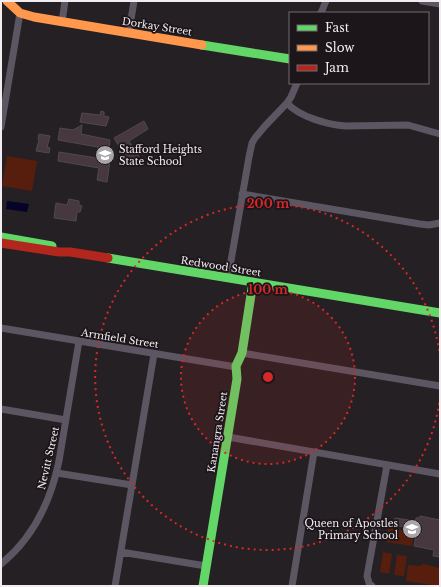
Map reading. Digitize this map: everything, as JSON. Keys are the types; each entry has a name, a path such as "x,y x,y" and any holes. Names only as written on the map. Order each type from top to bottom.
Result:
{"street":[{"path":"1,127 20,13 7,1"},
{"path":"62,22 65,1"},
{"path":"129,32 134,1"},
{"path":"321,12 326,1"},
{"path":"422,1 440,4"},
{"name":"Dorkay Street","path":"20,13 28,16 62,22 289,59"},
{"path":"228,278 252,143 259,132 292,97 297,84"},
{"path":"287,103 294,110 313,118 336,124 346,126 408,125 440,134"},
{"path":"242,194 420,224 440,223"},
{"name":"Redwood Street","path":"1,237 59,247 70,252"},
{"name":"Redwood Street","path":"1,244 59,252 70,252 440,313"},
{"name":"Kanangra Street","path":"203,586 237,379 236,367 242,353 253,282"},
{"name":"Armfield Street","path":"1,328 236,367"},
{"name":"Nevitt Street","path":"1,564 12,554 33,527 47,502 57,473 79,341"},
{"path":"242,353 440,386"},
{"path":"115,586 154,354"},
{"path":"1,409 66,420"},
{"path":"228,437 440,474"},
{"path":"292,586 314,452"},
{"path":"372,586 368,581 368,573 387,465"},
{"path":"57,473 132,485"},
{"path":"121,552 206,566"}],"shaded area":[{"path":"7,156 37,161 32,191 2,186"},
{"path":"7,201 29,204 27,212 6,209"},
{"path":"388,528 414,532 412,546 386,542"},
{"path":"383,552 392,554 389,574 380,572"},
{"path":"397,555 407,556 404,576 394,575"},
{"path":"423,564 440,568 440,586 406,581 408,565 420,566"}],"building":[{"path":"101,111 104,112 104,116 109,117 106,126 80,122 82,113 100,115"},
{"path":"144,121 148,129 129,141 139,156 129,163 114,138"},
{"path":"82,125 81,134 110,140 109,149 58,140 60,128 73,130"},
{"path":"39,134 50,136 47,147 50,148 49,153 36,151"},
{"path":"59,152 103,159 104,153 111,154 107,182 97,180 99,168 58,161"},
{"path":"69,199 79,201 79,205 82,206 80,212 77,212 76,221 54,218 56,203 67,205"},
{"path":"420,516 440,520 440,557 433,556 434,550 414,546 417,529 393,525 395,518 415,521 416,518 419,518"}],"traffic: fast":[{"path":"202,45 289,59"},
{"path":"1,237 52,246"},
{"path":"108,258 440,313"},
{"path":"203,586 237,379 236,366 242,353 253,282"}],"traffic: slow":[{"path":"7,1 20,13 34,17 202,45"}],"traffic: jam":[{"path":"1,243 108,258"}],"place":[{"name":"Stafford Heights State School","path":"105,155"},
{"name":"Queen of Apostles Primary School","path":"412,529"}]}
